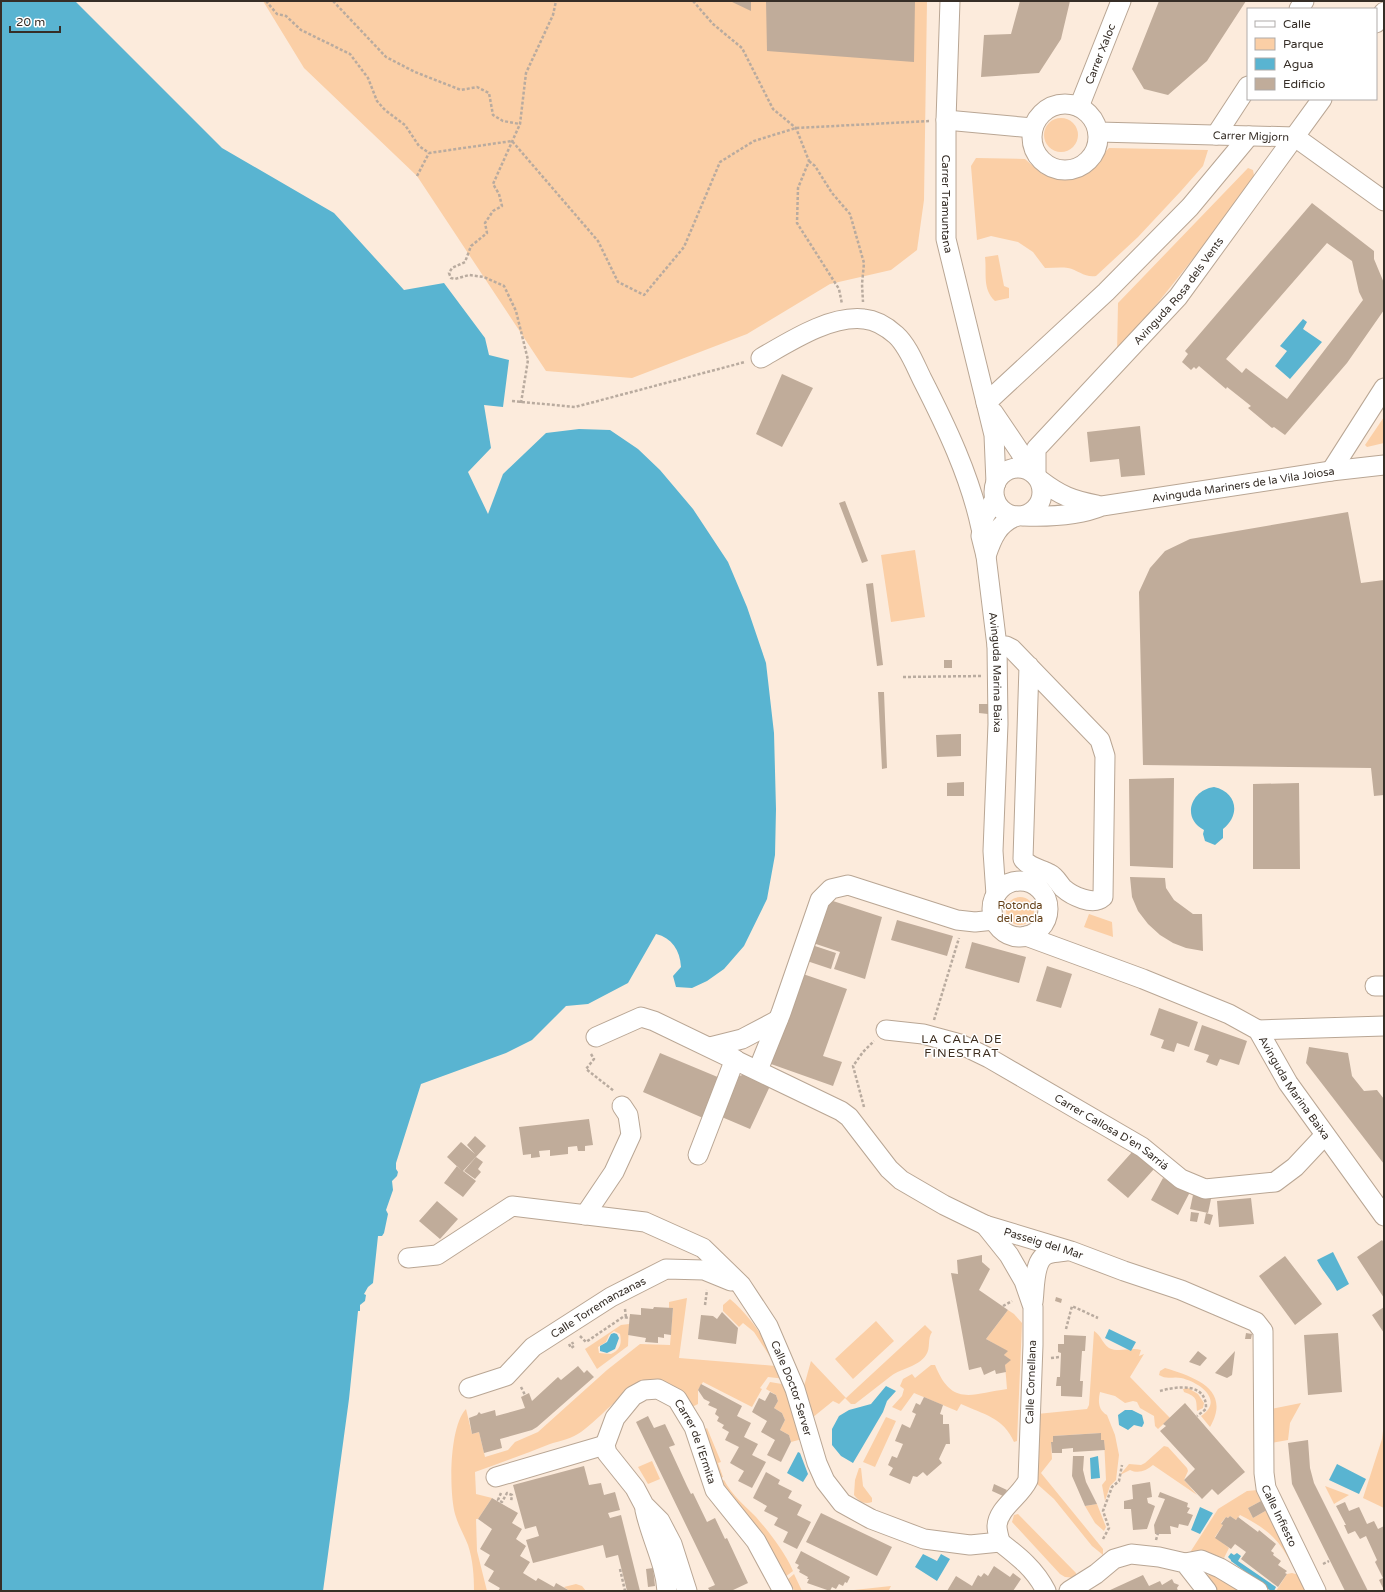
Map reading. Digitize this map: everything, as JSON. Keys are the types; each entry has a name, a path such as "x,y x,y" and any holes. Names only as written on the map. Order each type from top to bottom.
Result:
{"street":[{"name":"Carrer Tramuntana","path":"950,1 946,120 946,239 994,435 995,489"},
{"name":"Carrer Xaloc","path":"1079,107 1121,1"},
{"path":"1377,22 1384,12"},
{"path":"1216,135 1247,88"},
{"name":"Avinguda Rosa dels Vents","path":"1036,476 1036,449 1178,297 1321,100"},
{"path":"1060,104 1079,107 1088,113 1098,132 1097,142 1091,157 1079,167 1068,170 1048,166 1040,159 1034,149 1031,139 1033,128 1037,119 1051,107 1060,104"},
{"path":"946,120 1033,128"},
{"name":"Carrer Migjorn","path":"1098,132 1295,137 1384,202"},
{"path":"986,403 1106,292 1190,207 1249,136"},
{"path":"761,358 808,331 855,319 879,322 896,336 910,356 943,419 964,471 977,510 981,528"},
{"path":"1331,471 1384,388"},
{"name":"Carrer Tramuntana","path":"986,403 1036,476"},
{"name":"Avinguda Mariners de la Vila Joiosa","path":"1020,516 1041,516 1089,511 1102,506 1384,464"},
{"path":"987,550 1000,526 1006,520 1020,516 1030,513 1040,502 1042,488 1036,476 1025,468 1011,469 999,477 995,489 1003,511 1020,516"},
{"path":"964,471 972,483 980,488 995,489"},
{"name":"Avinguda Mariners de la Vila Joiosa","path":"1036,476 1052,490 1072,500 1102,506"},
{"name":"Avinguda Marina Baixa","path":"995,489 981,528 982,544 987,550 997,646 998,724 993,851 996,895"},
{"path":"997,646 1006,646 1012,649 1029,666 1100,740 1105,756 1103,897 1099,901 1093,902 1069,893 1052,875 1027,864 1023,859 1029,666"},
{"path":"993,851 1001,867 1018,882"},
{"path":"1018,882 1034,885 1040,891 1047,906 1046,928 1040,929 1026,936 1018,937 1003,932 994,920 992,911 996,895 1009,883 1018,882"},
{"path":"596,1037 641,1017 654,1021 758,1070 778,1020 820,900 831,889 848,885 964,921 994,920"},
{"name":"Avinguda Marina Baixa","path":"1046,928 1065,952"},
{"name":"Avinguda Marina Baixa","path":"1026,936 1065,952 1143,979 1229,1014 1258,1030 1288,1083 1384,1216"},
{"path":"710,1047 742,1039 778,1020"},
{"path":"1258,1030 1384,1026"},
{"name":"Carrer Callosa D'en Sarriá","path":"886,1030 929,1036 960,1044 989,1058 1142,1147 1181,1179 1205,1189 1275,1182 1295,1167 1325,1135"},
{"path":"698,1155 735,1059"},
{"name":"Passeig del Mar","path":"758,1070 841,1111 853,1122 888,1169 901,1180 944,1205 985,1225 1070,1251 1181,1290 1256,1322 1263,1331 1263,1435"},
{"path":"585,1215 614,1172 631,1135 628,1115 622,1106"},
{"name":"Calle Doctor Server","path":"408,1258 436,1255 512,1206 645,1222 703,1248 741,1285 768,1326 795,1389 817,1463 825,1481 842,1503 871,1519 924,1539 970,1545 1000,1542"},
{"name":"Calle Cornellana","path":"985,1225 1010,1256 1024,1281 1033,1307 1028,1480 1020,1494 1002,1511 997,1526 1000,1542"},
{"path":"1033,1307 1037,1263 1042,1257 1049,1253 1070,1251"},
{"name":"Calle Torremanzanas","path":"469,1388 506,1376 533,1347 611,1297 666,1269 704,1270 741,1285"},
{"name":"Carrer de l'Ermita","path":"605,1445 615,1418 634,1396 644,1390 658,1389 677,1399 694,1427 715,1490 756,1541 783,1591"},
{"name":"Calle Infiesto","path":"1263,1435 1266,1488 1316,1591"},
{"path":"496,1477 605,1445 607,1453 635,1488 644,1505 648,1524 659,1551 666,1578 667,1591"},
{"path":"644,1505 660,1521 672,1544 687,1591"},
{"path":"1000,1542 1034,1572 1046,1591"},
{"path":"1069,1591 1096,1574 1114,1559 1131,1554 1159,1557 1185,1563 1201,1560 1220,1568 1258,1591"},
{"path":"1185,1563 1207,1591"}],"path":[{"path":"266,1 277,14 286,16 301,30 350,54 368,78 376,101 405,126 419,146 429,153 512,141"},
{"path":"332,1 386,56 415,72 461,90 477,87 489,93 493,115 503,121 520,124"},
{"path":"521,403 528,360 516,311 504,286 484,277 469,275 455,279 451,278 449,273 452,268 465,262 471,246 487,233 485,223 493,212 502,206 499,194 492,184 520,124 526,73 553,15 556,1"},
{"path":"693,1 713,24 742,48 773,109 796,128 809,162 814,166 832,193 850,214 864,263 862,284 855,319"},
{"path":"512,141 598,241 618,282 644,295 684,247 720,162 754,141 796,128 946,120"},
{"path":"417,176 429,153"},
{"path":"809,162 798,188 797,223 839,289 855,319"},
{"path":"512,401 521,403 575,406 761,358"},
{"path":"903,677 997,676"},
{"path":"929,1036 964,921"},
{"path":"853,1122 865,1110 853,1066 863,1052 886,1030"},
{"path":"596,1037 585,1044 594,1059 586,1069 617,1094 622,1106"},
{"path":"1066,1329 1072,1306 1098,1318"},
{"path":"626,1311 626,1318"},
{"path":"1051,1357 1060,1358"},
{"path":"1160,1391 1177,1386 1194,1389 1202,1395 1206,1402 1206,1409 1197,1416"},
{"path":"1103,1539 1109,1528 1103,1512 1112,1487 1118,1481 1122,1465"},
{"path":"498,1500 502,1502 507,1493 512,1495 511,1502"},
{"path":"1320,1565 1329,1561"},
{"path":"620,1569 625,1591"}],"green space":[{"path":"263,1 927,1 924,200 917,250 891,270 830,284 747,334 632,378 546,371 417,176 304,68"},
{"path":"1058,118 1064,118 1068,119 1075,125 1078,135 1077,142 1071,149 1064,152 1058,152 1054,151 1047,145 1044,138 1044,132 1045,128 1051,121"},
{"path":"1109,148 1208,150 1203,166 1181,191 1138,237 1096,276 1088,276 1068,268 1045,268 1033,252 1018,242 991,236 977,240 971,166 976,158 1025,159 1042,174 1070,177 1086,172"},
{"path":"1248,168 1253,170 1255,181 1117,354 1118,303"},
{"path":"998,255 1004,286 1009,288 1009,298 995,301 988,291 985,257"},
{"path":"1384,417 1384,443 1367,447 1365,445"},
{"path":"915,550 925,617 891,622 881,555"},
{"name":"Rotonda del ancla","path":"1020,897 1030,901 1034,911 1030,921 1020,925 1010,921 1006,911 1010,901"},
{"path":"1089,914 1112,922 1113,937 1084,927"},
{"path":"687,1298 679,1358 776,1366 754,1332 743,1323 739,1327 723,1311 723,1305 730,1299 755,1326 786,1379 768,1377 760,1388 762,1389 752,1407 703,1382 698,1390 698,1404 692,1407 680,1392 670,1384 658,1380 643,1382 625,1393 589,1426 578,1434 475,1472 476,1494 492,1498 478,1519 476,1519 477,1551 487,1591 474,1591 471,1556 455,1514 451,1475 453,1444 456,1430 460,1418 466,1409 472,1434 479,1432 485,1457 508,1450 515,1442 538,1432 607,1370 640,1344 670,1345 673,1308 669,1308 669,1302"},
{"path":"1008,1310 1022,1323 1017,1441 1014,1442 1005,1427 999,1422 985,1414 961,1404 957,1411 914,1393 901,1411 892,1407 902,1396 904,1389 900,1386 903,1379 912,1374 915,1378 931,1365 935,1365 941,1378 948,1387 964,1395 973,1395 1007,1389 1005,1365 1010,1360 1004,1355 1007,1351 986,1339"},
{"path":"876,1321 894,1341 853,1379 835,1359"},
{"path":"629,1324 628,1346 597,1369 585,1349 621,1325","holes":["614,1331 620,1334 621,1341 616,1351 611,1354 599,1353 598,1347 606,1342 609,1335"]},
{"path":"925,1325 932,1332 926,1355 923,1359 891,1376 855,1404 851,1404 845,1398 839,1404 833,1401 812,1418 804,1386 811,1361 846,1398"},
{"path":"1094,1331 1109,1348 1117,1350 1141,1350 1139,1356 1144,1354 1130,1377 1170,1418 1158,1429 1155,1426 1154,1416 1140,1408 1137,1402 1133,1401 1125,1403 1115,1396 1100,1392 1099,1405 1102,1411 1107,1415 1115,1435 1119,1455 1116,1480 1110,1486 1105,1501 1102,1485 1106,1480 1104,1440 1101,1440 1101,1433 1053,1436 1053,1442 1051,1443 1052,1459 1041,1473 1103,1549 1103,1555 1092,1546 1054,1499 1036,1483 1037,1414 1087,1409 1089,1405"},
{"path":"1165,1368 1198,1381 1207,1387 1213,1394 1216,1403 1216,1414 1210,1427 1201,1416 1208,1410 1211,1404 1207,1392 1195,1383 1188,1380 1159,1375 1160,1371"},
{"path":"770,1382 788,1385 806,1438 791,1442 789,1435 780,1430 785,1420 782,1413 774,1408 778,1401 776,1395 766,1389"},
{"path":"1188,1388 1198,1394 1204,1403 1203,1408 1197,1411 1197,1404 1194,1397 1184,1392 1183,1389"},
{"path":"1301,1403 1290,1423 1288,1440 1271,1443 1271,1409"},
{"path":"886,1417 896,1421 875,1467 863,1462"},
{"path":"1384,1423 1384,1508 1363,1498 1382,1439"},
{"path":"707,1428 721,1462 718,1463 723,1477 719,1479 704,1430"},
{"path":"1164,1446 1168,1447 1187,1468 1188,1471 1184,1480 1197,1495 1153,1465 1142,1471 1136,1472 1130,1470 1120,1475 1129,1464 1141,1465 1145,1463"},
{"path":"652,1461 660,1479 648,1484 638,1467"},
{"path":"859,1468 861,1468 863,1486 872,1498 872,1502 862,1502 854,1495 855,1480"},
{"path":"724,1480 734,1495 756,1517 771,1536 790,1564 793,1571 785,1577 758,1529 720,1482"},
{"path":"1325,1486 1349,1495 1334,1504"},
{"path":"1258,1490 1261,1501 1248,1508 1253,1518 1267,1510 1296,1563 1291,1563 1281,1546 1270,1534 1257,1524 1240,1515 1236,1520 1230,1516 1228,1518 1226,1517 1221,1523 1223,1525 1215,1537 1229,1548 1224,1558 1208,1553 1189,1554 1218,1509 1247,1491"},
{"path":"1097,1504 1106,1527 1104,1531 1095,1523 1085,1506"},
{"path":"1018,1514 1076,1573 1076,1578 1065,1577 1060,1574 1012,1522 1014,1515"},
{"path":"1210,1573 1248,1591 1215,1591 1207,1577"},
{"path":"1292,1573 1299,1575 1311,1591 1276,1591 1287,1574"},
{"path":"794,1574 802,1591 795,1591 787,1580"},
{"path":"576,1584 582,1586 586,1591 570,1591 564,1587"},
{"path":"891,1586 889,1590 852,1591 854,1590"}],"water":[{"path":"1,1 75,1 222,148 334,213 404,290 444,283 485,338 489,355 509,360 503,407 484,405 491,448 468,472 488,514 503,474 546,433 579,429 610,430 638,449 660,470 693,509 728,562 747,607 766,663 774,733 776,809 775,855 767,899 744,946 724,969 707,981 692,988 676,987 673,976 681,967 679,955 677,950 667,938 656,934 628,983 588,1004 566,1006 532,1040 506,1053 421,1084 396,1163 396,1169 398,1172 397,1176 392,1181 393,1190 386,1210 388,1214 384,1233 382,1236 378,1236 373,1283 368,1287 364,1294 366,1295 365,1301 360,1305 360,1311 358,1311 349,1399 323,1591 1,1591"},
{"path":"1303,319 1307,322 1303,329 1322,342 1290,379 1275,366 1287,351 1280,346"},
{"path":"1214,787 1228,794 1234,805 1232,817 1223,829 1223,838 1215,845 1205,841 1203,834 1204,830 1197,825 1191,812 1192,805 1200,793 1206,789"},
{"path":"1333,1252 1349,1284 1337,1291 1317,1260"},
{"path":"1109,1329 1136,1342 1131,1351 1105,1338"},
{"path":"611,1334 617,1334 619,1338 615,1349 607,1353 600,1351 600,1346 607,1342"},
{"path":"886,1386 896,1391 887,1401 883,1412 853,1463 841,1456 832,1445 832,1429 839,1416 849,1410 871,1404"},
{"path":"1125,1410 1132,1410 1142,1415 1144,1423 1142,1427 1134,1425 1128,1430 1119,1425 1118,1415"},
{"path":"798,1452 800,1453 808,1474 803,1482 787,1473"},
{"path":"1098,1456 1100,1478 1091,1479 1090,1458"},
{"path":"1337,1464 1366,1479 1359,1494 1329,1480"},
{"path":"1200,1507 1213,1513 1200,1534 1191,1530"},
{"path":"1231,1553 1234,1555 1237,1553 1241,1556 1238,1561 1276,1587 1274,1591 1271,1591 1231,1561 1228,1557"},
{"path":"923,1554 937,1561 941,1554 950,1559 937,1581 915,1567"}],"building":[{"path":"730,1 751,1 751,11"},
{"path":"766,1 915,1 914,62 767,51"},
{"path":"1020,1 1070,1 1061,39 1039,73 981,77 984,35 1011,34"},
{"path":"1159,1 1246,1 1207,61 1168,95 1144,89 1132,69"},
{"path":"1312,203 1374,251 1374,259 1384,283 1384,310 1347,363 1285,435 1274,427 1272,428 1248,408 1251,406 1227,387 1226,389 1199,366 1196,369 1194,367 1191,370 1182,362 1188,354 1185,351","holes":["1327,243 1352,261 1359,292 1363,300 1287,399 1246,368 1242,373 1226,359"]},
{"path":"782,374 813,388 782,447 756,434"},
{"path":"1140,426 1145,475 1121,477 1119,459 1090,462 1087,432"},
{"path":"845,501 868,561 862,563 839,503"},
{"path":"1348,512 1361,583 1384,580 1384,795 1374,796 1371,768 1143,765 1139,592 1150,568 1165,551 1190,539"},
{"path":"873,583 883,665 877,666 866,584"},
{"path":"944,660 952,660 952,668 944,668"},
{"path":"878,692 884,692 887,768 882,769"},
{"path":"979,704 989,704 988,714 979,713"},
{"path":"961,734 961,756 937,757 936,735"},
{"path":"1174,778 1173,868 1130,866 1129,779"},
{"path":"964,782 964,796 947,796 947,783"},
{"path":"1299,783 1300,869 1253,869 1253,784"},
{"path":"1130,877 1165,878 1166,888 1174,900 1193,914 1202,914 1203,951 1186,948 1173,943 1160,935 1148,924 1138,911 1132,897"},
{"path":"833,901 882,917 865,979 834,969 840,952 810,942 822,908"},
{"path":"897,920 953,936 947,956 891,940"},
{"path":"972,942 1026,957 1019,983 965,968"},
{"path":"809,944 836,953 831,969 804,960"},
{"path":"1047,966 1072,974 1061,1008 1036,1001"},
{"path":"803,974 847,989 823,1056 842,1062 833,1086 771,1064"},
{"path":"1159,1008 1198,1022 1189,1047 1177,1043 1174,1052 1161,1048 1164,1040 1150,1035"},
{"path":"1202,1025 1247,1041 1239,1065 1220,1059 1217,1066 1206,1062 1209,1055 1194,1050"},
{"path":"1309,1047 1348,1053 1352,1076 1364,1091 1377,1090 1384,1099 1384,1164 1306,1063"},
{"path":"660,1053 720,1078 703,1118 643,1092"},
{"path":"746,1074 770,1086 750,1129 717,1115 732,1078"},
{"path":"589,1119 593,1145 585,1146 585,1151 578,1151 577,1146 568,1147 568,1154 550,1156 550,1150 539,1151 540,1157 531,1158 531,1154 523,1155 519,1127"},
{"path":"475,1136 486,1146 463,1171 476,1181 463,1197 444,1183 457,1166 447,1157 461,1142 475,1154 467,1145"},
{"path":"1133,1151 1154,1169 1128,1198 1107,1180"},
{"path":"476,1157 483,1162 478,1169 481,1172 475,1179 464,1171"},
{"path":"1163,1178 1190,1192 1178,1215 1151,1200"},
{"path":"1193,1195 1211,1199 1208,1213 1190,1209"},
{"path":"1251,1198 1254,1224 1219,1227 1217,1201"},
{"path":"437,1201 458,1219 440,1239 419,1221"},
{"path":"1191,1212 1199,1213 1197,1222 1190,1221"},
{"path":"1206,1213 1213,1215 1210,1225 1204,1223"},
{"path":"1382,1240 1384,1243 1384,1298 1357,1257"},
{"path":"982,1255 982,1262 990,1269 979,1290 1008,1310 986,1339 1008,1351 1004,1355 1011,1360 1005,1365 1006,1372 996,1374 995,1370 984,1375 981,1367 969,1370 951,1273 958,1274 957,1260"},
{"path":"1285,1256 1322,1304 1295,1325 1259,1276"},
{"path":"1056,1297 1062,1299 1061,1303 1055,1301"},
{"path":"654,1307 673,1308 671,1335 664,1334 664,1338 658,1337 658,1343 645,1342 646,1338 628,1335 630,1314 641,1315 641,1308 653,1309"},
{"path":"1384,1307 1384,1333 1372,1315"},
{"path":"722,1312 738,1328 736,1344 698,1339 701,1315 713,1316 717,1319"},
{"path":"1246,1333 1252,1334 1251,1339 1245,1339"},
{"path":"1338,1333 1342,1392 1308,1395 1304,1335"},
{"path":"1064,1335 1086,1336 1085,1351 1082,1351 1080,1381 1083,1381 1082,1397 1061,1396 1061,1386 1056,1386 1057,1377 1060,1377 1061,1353 1058,1352 1058,1344 1064,1344"},
{"path":"1198,1351 1207,1358 1200,1366 1189,1362"},
{"path":"1235,1351 1232,1375 1227,1378 1215,1373"},
{"path":"578,1366 584,1373 587,1370 594,1377 537,1427 532,1430 500,1439 502,1448 484,1453 479,1432 472,1434 469,1418 477,1415 479,1412 481,1414 495,1410 496,1416 525,1408 521,1397 529,1393 532,1401 558,1377 561,1380"},
{"path":"701,1384 742,1406 737,1416 751,1423 744,1437 758,1444 752,1455 766,1462 752,1488 738,1481 744,1471 730,1463 739,1447 725,1440 729,1432 722,1428 724,1425 717,1421 719,1417 715,1414 717,1409 708,1405 710,1402 704,1399 698,1390"},
{"path":"770,1392 776,1395 778,1401 774,1408 782,1413 785,1420 780,1430 789,1435 791,1442 781,1462 767,1455 775,1440 761,1432 767,1421 752,1412 759,1398 765,1401"},
{"path":"924,1397 943,1405 940,1414 943,1415 943,1424 949,1424 950,1444 946,1444 939,1459 942,1463 927,1476 923,1472 917,1477 913,1476 910,1484 889,1475 893,1468 888,1465 892,1456 897,1458 903,1444 895,1441 902,1424 910,1428 916,1414 912,1412 916,1403 920,1405"},
{"path":"1185,1403 1245,1472 1218,1495 1212,1489 1202,1499 1184,1480 1195,1469 1160,1431 1166,1426 1163,1424"},
{"path":"648,1416 654,1428 665,1424 675,1445 669,1447 691,1494 693,1493 707,1522 715,1518 725,1539 727,1538 748,1583 731,1591 710,1591 708,1588 715,1585 636,1422"},
{"path":"1101,1433 1101,1440 1104,1440 1105,1450 1073,1452 1073,1448 1062,1449 1062,1453 1052,1453 1051,1442 1053,1442 1053,1436"},
{"path":"1308,1440 1310,1468 1314,1483 1368,1591 1345,1591 1292,1484 1288,1443"},
{"path":"1073,1456 1084,1456 1083,1470 1086,1482 1097,1504 1085,1506 1072,1476"},
{"path":"584,1466 589,1485 601,1483 604,1495 615,1492 620,1510 608,1513 610,1518 621,1515 640,1591 627,1591 618,1555 606,1558 603,1545 533,1563 526,1540 539,1536 536,1526 525,1529 513,1485"},
{"path":"766,1472 780,1480 778,1484 792,1491 788,1498 802,1505 797,1515 811,1522 797,1549 783,1542 788,1532 774,1525 778,1518 764,1511 767,1506 753,1498"},
{"path":"1150,1482 1152,1497 1147,1498 1148,1503 1155,1506 1147,1529 1133,1530 1131,1509 1124,1509 1124,1501 1133,1499 1132,1485"},
{"path":"994,1484 1007,1490 1003,1496 992,1491"},
{"path":"1160,1492 1188,1503 1187,1507 1190,1508 1187,1513 1193,1515 1188,1526 1179,1524 1178,1528 1170,1526 1171,1534 1155,1534 1154,1525 1165,1499 1158,1497"},
{"path":"492,1498 518,1513 512,1523 522,1529 516,1539 526,1546 520,1556 530,1562 523,1573 536,1581 538,1578 554,1587 556,1583 570,1591 498,1591 500,1588 488,1581 494,1571 484,1565 490,1555 480,1549 492,1529 478,1519"},
{"path":"1261,1501 1267,1510 1253,1518 1248,1508"},
{"path":"1345,1502 1349,1511 1359,1507 1367,1524 1374,1521 1378,1529 1384,1526 1384,1590 1379,1580 1383,1578 1375,1562 1377,1560 1366,1536 1360,1539 1355,1531 1348,1534 1344,1525 1346,1525 1336,1506"},
{"path":"821,1513 892,1547 877,1576 806,1542"},
{"path":"1230,1516 1236,1520 1238,1517 1258,1532 1259,1530 1276,1544 1271,1551 1274,1553 1273,1555 1281,1561 1278,1565 1287,1571 1285,1573 1287,1574 1278,1587 1241,1559 1246,1552 1235,1544 1231,1549 1215,1538 1223,1525 1221,1524 1226,1517 1228,1518"},
{"path":"801,1551 850,1577 847,1583 845,1582 843,1586 839,1584 836,1589 832,1587 830,1591 807,1583 809,1579 807,1579 808,1577 799,1572 800,1570 797,1568 799,1565 795,1563"},
{"path":"994,1566 1010,1577 1013,1573 1021,1579 1013,1591 947,1591 956,1576 972,1586 978,1575 981,1577 984,1573 988,1576"},
{"path":"653,1568 655,1586 648,1587 646,1569"},
{"path":"1143,1575 1149,1586 1160,1581 1162,1585 1172,1579 1174,1583 1179,1585 1177,1588 1178,1591 1108,1591"}],"district":[{"name":"LA CALA DE FINESTRAT","path":"962,1046"}]}
